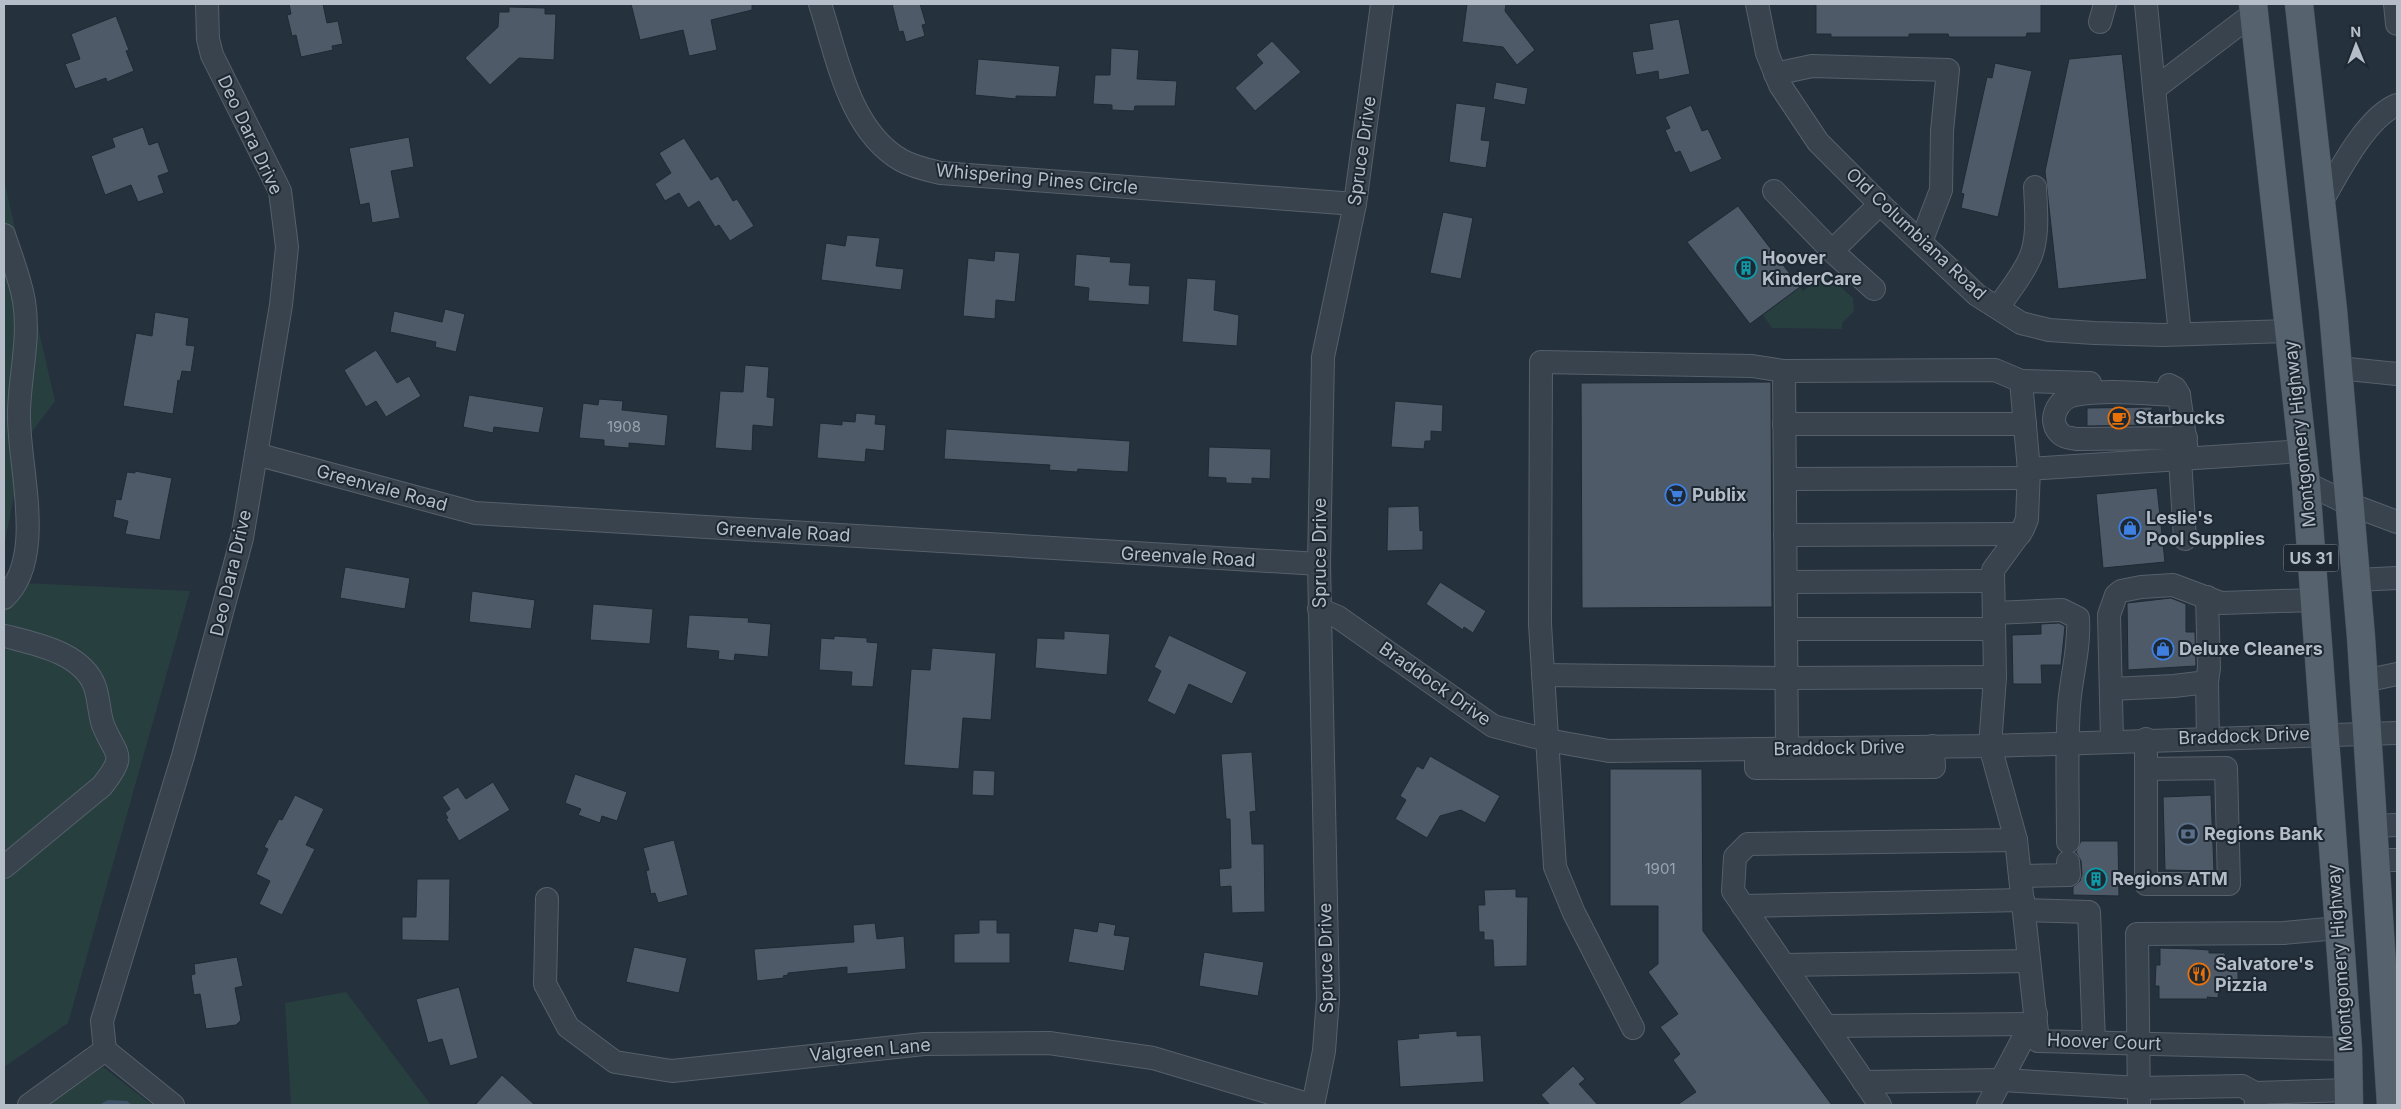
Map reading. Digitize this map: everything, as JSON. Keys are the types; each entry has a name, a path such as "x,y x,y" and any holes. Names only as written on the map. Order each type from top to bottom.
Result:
{"main road":[{"name":"US 31","path":"2299,4 2338,368 2368,733 2386,825 2393,1104"},
{"name":"Montgomery Highway","path":"2253,8 2306,483 2348,1050 2349,1097"}],"street":[{"name":"Deo Dara Drive","path":"106,1050 102,1021 183,756 220,626 242,538 281,305 287,247 280,191 212,55 208,39 207,4"},
{"name":"Whispering Pines Circle","path":"820,4 850,97 874,137 887,151 902,161 941,173 1355,204"},
{"name":"Spruce Drive","path":"1312,1105 1324,1051 1328,998 1319,609 1323,357 1355,204 1382,4"},
{"name":"Old Columbiana Road","path":"1756,4 1767,53 1775,74 1795,109 1818,142 1880,204 1977,294 2021,323 2049,330 2180,334 2290,331"},
{"path":"2146,4 2180,334"},
{"path":"2395,4 2397,24"},
{"path":"2154,89 2253,8"},
{"path":"1775,74 1812,66 1948,70 1942,131 1942,190 1921,242"},
{"path":"2321,203 2349,154 2368,128 2396,105"},
{"path":"1998,308 2031,257 2036,225 2035,187"},
{"path":"1774,191 1832,252 1874,289"},
{"path":"1832,252 1880,204"},
{"path":"4,235 24,301 27,342 19,412 29,525 23,564 9,594 4,598"},
{"path":"1633,1028 1574,913 1555,867 1540,624 1541,362 1752,366 1784,372 1995,370 2021,381 2169,384 2175,388 2179,395 2185,452 2185,540"},
{"path":"2338,368 2397,374"},
{"path":"1784,372 1787,749"},
{"path":"1786,582 1993,581 1993,570 2020,534 2028,519 2029,474 2021,381"},
{"path":"2179,395 2109,393 2073,395 2060,402 2056,409 2054,417 2056,427 2062,435 2077,439 2185,452 2302,451"},
{"path":"1784,424 2025,424"},
{"path":"1785,479 2029,474 2185,452"},
{"name":"Greenvale Road","path":"256,454 475,514 1319,564"},
{"path":"2306,483 2349,504 2397,522"},
{"path":"1785,534 2020,534"},
{"path":"2356,580 2397,578"},
{"name":"Hoover Court","path":"1993,581 1995,677 1990,746 2016,840 2030,961 2033,1019 2038,1041 2348,1050"},
{"path":"2112,741 2109,615 2116,595 2121,591 2141,587 2173,585 2221,602 2314,600"},
{"path":"2207,597 2208,738"},
{"name":"Braddock Drive","path":"1319,609 1338,617 1493,726 1547,740 1609,751 1990,746 2146,739 2397,733"},
{"path":"1786,629 1994,621 2062,610 2078,618 2079,632 2070,697 2067,742 2069,875 2020,876"},
{"path":"4,634 37,644 70,658 82,668 94,686 103,725 117,750 118,760 115,769 102,786 4,867"},
{"path":"2364,681 2397,674"},
{"path":"1543,675 1786,678 1995,677"},
{"path":"2111,689 2174,686 2207,682"},
{"path":"2146,739 2146,769 2146,884 2230,884 2226,768 2146,769"},
{"path":"1756,749 1756,768 1934,767 1934,746"},
{"path":"1880,1105 1733,891 1735,856 1748,844 2016,840"},
{"name":"Valgreen Lane","path":"547,899 545,984 568,1027 615,1062 672,1070 924,1044 1049,1042 1153,1058 1312,1105"},
{"path":"1743,906 2023,905 2089,912 2094,1042"},
{"path":"2139,1097 2137,934 2284,934 2338,928"},
{"path":"1784,965 2030,961"},
{"path":"1826,1026 2033,1019 1988,1105"},
{"path":"28,1105 106,1050 173,1105"},
{"path":"1864,1082 2002,1080 2139,1097 2242,1086 2255,1099 2349,1097"}],"green space":[{"path":"4,180 55,401 25,441 4,546"},
{"path":"1826,274 1853,298 1854,311 1842,323 1842,329 1772,328 1763,315 1800,287 1803,291"},
{"path":"4,582 190,591 68,1023 4,1067"},
{"path":"346,992 431,1105 291,1105 285,1003"},
{"path":"103,1067 152,1105 47,1105"}],"water":[{"path":"108,1100 127,1101 132,1105 99,1105"}],"building":[{"path":"289,4 323,4 327,23 338,21 343,44 332,46 333,50 301,57 296,35 292,36 287,15 291,14"},
{"path":"631,4 752,4 752,10 711,20 717,50 689,56 683,30 640,40"},
{"path":"892,4 920,4 926,24 922,25 925,36 906,42 903,31 899,32"},
{"path":"1467,4 1506,4 1505,11 1535,50 1517,65 1503,47 1462,42"},
{"path":"1816,4 2041,4 2041,33 2027,33 2026,37 1949,37 1948,34 1909,34 1909,37 1831,37 1831,34 1816,34"},
{"path":"509,7 545,8 545,14 556,14 554,60 519,58 490,85 465,58 498,27 499,12 509,12"},
{"path":"116,16 129,50 126,51 134,71 107,82 106,78 75,89 65,64 80,59 71,34"},
{"path":"1679,19 1690,74 1659,80 1658,71 1636,75 1632,52 1653,49 1649,24"},
{"path":"1272,41 1301,72 1255,111 1235,88 1263,63 1256,55"},
{"path":"1111,48 1139,50 1137,79 1177,81 1175,106 1135,106 1134,111 1112,110 1112,105 1093,104 1095,75 1110,75"},
{"path":"2122,54 2147,279 2058,289 2045,171 2069,59"},
{"path":"978,59 1060,66 1056,97 1016,96 1016,99 975,95"},
{"path":"1995,63 2032,71 1998,217 1961,208 1964,194 1961,193 1987,77 1992,78"},
{"path":"1496,82 1528,88 1525,105 1493,99"},
{"path":"1456,103 1486,107 1481,140 1490,141 1486,168 1449,162"},
{"path":"1691,105 1702,131 1708,129 1722,159 1690,173 1680,151 1675,153 1665,130 1670,128 1665,117"},
{"path":"143,127 149,145 158,142 169,172 158,176 164,193 138,202 131,185 105,195 91,156 115,147 112,138"},
{"path":"409,137 414,167 391,171 400,218 372,223 369,203 360,205 349,148"},
{"path":"684,138 711,180 718,176 733,201 737,199 754,226 730,241 719,225 715,227 699,201 688,208 679,193 665,201 655,184 671,173 659,153"},
{"name":"Hoover KinderCare","path":"1738,206 1800,287 1750,324 1687,242"},
{"path":"1443,212 1473,218 1461,279 1430,273"},
{"path":"847,235 880,238 876,266 904,269 901,290 821,280 826,243 845,246"},
{"path":"995,251 1020,253 1015,302 996,300 995,319 963,316 968,258 994,261"},
{"path":"1076,254 1111,257 1110,262 1131,263 1129,285 1150,286 1149,305 1088,301 1089,288 1074,286"},
{"path":"1187,278 1216,280 1214,310 1239,315 1237,346 1182,342"},
{"path":"445,309 465,314 456,352 435,347 436,342 390,332 394,311 442,322"},
{"path":"155,312 189,318 186,345 195,346 191,372 182,371 180,381 178,380 173,414 123,406 136,333 152,336"},
{"path":"376,350 397,383 409,376 421,396 386,417 376,401 366,407 344,370"},
{"path":"745,365 769,367 767,397 775,398 773,427 753,425 752,451 715,448 720,391 743,392"},
{"name":"Publix","path":"1771,382 1772,607 1582,608 1581,383"},
{"path":"469,395 544,407 539,433 494,427 493,433 463,427"},
{"path":"599,399 623,401 622,410 668,415 665,446 629,443 629,448 604,446 604,440 579,438 583,403 598,405"},
{"path":"1395,401 1443,405 1442,432 1431,431 1431,441 1425,441 1424,449 1391,447"},
{"name":"Starbucks","path":"2152,407 2152,425 2087,426 2087,408"},
{"path":"856,413 876,415 875,424 886,425 884,451 866,449 865,462 817,458 820,423 842,425 842,421 855,422"},
{"path":"946,429 1130,441 1128,472 1078,469 1077,472 1049,470 1050,465 944,459"},
{"path":"1209,447 1271,449 1270,479 1252,478 1252,484 1226,483 1226,478 1208,477"},
{"path":"135,471 172,478 160,540 125,534 128,521 113,517 116,499 121,500 127,472 135,473"},
{"name":"Leslie's Pool Supplies","path":"2157,488 2165,562 2103,568 2096,494"},
{"path":"1419,506 1420,531 1423,530 1423,550 1387,551 1388,507"},
{"path":"345,567 410,578 405,609 340,598"},
{"path":"1440,582 1486,611 1473,633 1464,627 1463,630 1426,604"},
{"path":"472,591 535,600 531,629 469,622"},
{"name":"Deluxe Cleaners","path":"2171,598 2186,604 2186,632 2195,632 2196,666 2128,670 2127,603"},
{"path":"593,604 653,609 650,644 590,640"},
{"path":"689,615 749,618 748,622 771,624 768,657 735,654 734,661 718,659 719,651 686,648"},
{"path":"2059,623 2065,626 2061,665 2041,665 2042,684 2013,684 2012,635 2041,634 2041,624"},
{"path":"1064,631 1110,634 1107,675 1035,668 1037,638 1064,639"},
{"path":"1169,635 1247,672 1232,704 1189,684 1175,715 1147,701 1161,671 1154,667"},
{"path":"834,636 867,638 867,642 878,643 873,687 851,686 852,672 819,670 821,638 834,639"},
{"path":"932,648 996,653 991,720 963,718 959,769 904,765 911,669 930,670"},
{"path":"1252,752 1256,811 1250,812 1252,844 1264,844 1265,912 1232,913 1231,886 1220,887 1219,869 1231,868 1230,819 1226,819 1221,754"},
{"path":"1430,756 1500,796 1485,823 1461,810 1440,816 1427,838 1395,819 1406,800 1400,796 1417,766 1423,769"},
{"path":"1610,769 1702,769 1703,931 1832,1105 1677,1105 1696,1092 1673,1060 1680,1054 1660,1027 1678,1014 1648,972 1658,964 1658,906 1610,906"},
{"path":"973,770 995,771 994,796 972,795"},
{"path":"575,774 627,792 617,821 602,816 600,823 578,815 581,809 565,803"},
{"path":"493,782 510,810 459,841 446,819 448,818 445,813 450,809 442,797 458,787 466,799"},
{"path":"295,795 324,809 306,845 315,849 282,915 259,904 270,881 256,874 268,849 264,847 279,819 282,820"},
{"name":"Regions Bank","path":"2211,795 2214,871 2165,870 2163,797"},
{"path":"674,840 688,895 658,903 655,893 651,894 646,871 649,870 643,848"},
{"name":"Regions ATM","path":"2081,841 2118,841 2119,896 2073,895 2073,887 2080,881 2082,874 2081,861 2076,852"},
{"path":"417,879 450,879 449,941 402,940 402,917 416,917"},
{"path":"1516,889 1516,897 1528,897 1527,966 1494,967 1493,940 1484,940 1484,932 1479,932 1478,905 1485,905 1484,890"},
{"path":"979,920 997,920 997,933 1010,933 1010,963 954,963 954,934 979,933"},
{"path":"1099,922 1116,925 1114,935 1130,937 1124,971 1068,962 1074,928 1097,932"},
{"path":"875,923 877,939 904,936 906,969 847,974 847,967 788,973 788,975 783,976 784,978 757,981 754,949 854,942 853,925"},
{"path":"634,947 687,958 679,993 626,982"},
{"name":"Salvatore's Pizzia","path":"2160,948 2209,950 2209,953 2225,953 2225,968 2238,968 2238,986 2219,986 2218,998 2159,999 2159,986 2155,986 2156,965 2160,965"},
{"path":"1204,952 1264,962 1258,996 1199,986"},
{"path":"237,957 243,986 235,988 241,1020 236,1025 206,1029 200,994 194,995 191,975 195,974 194,964"},
{"path":"459,987 478,1058 450,1066 442,1039 428,1043 416,999"},
{"path":"1457,1031 1457,1036 1481,1035 1484,1082 1400,1087 1397,1040 1419,1038 1418,1034"},
{"path":"1573,1066 1585,1079 1579,1084 1598,1105 1550,1105 1541,1095"},
{"path":"502,1075 535,1105 475,1105"}],"place":[{"name":"Hoover KinderCare","path":"1746,268"},
{"name":"Starbucks","path":"2119,418"},
{"name":"Publix","path":"1676,495"},
{"name":"Leslie's Pool Supplies","path":"2130,528"},
{"name":"Deluxe Cleaners","path":"2163,649"},
{"name":"Regions Bank","path":"2188,834"},
{"name":"Regions ATM","path":"2096,879"},
{"name":"Salvatore's Pizzia","path":"2199,974"}]}
